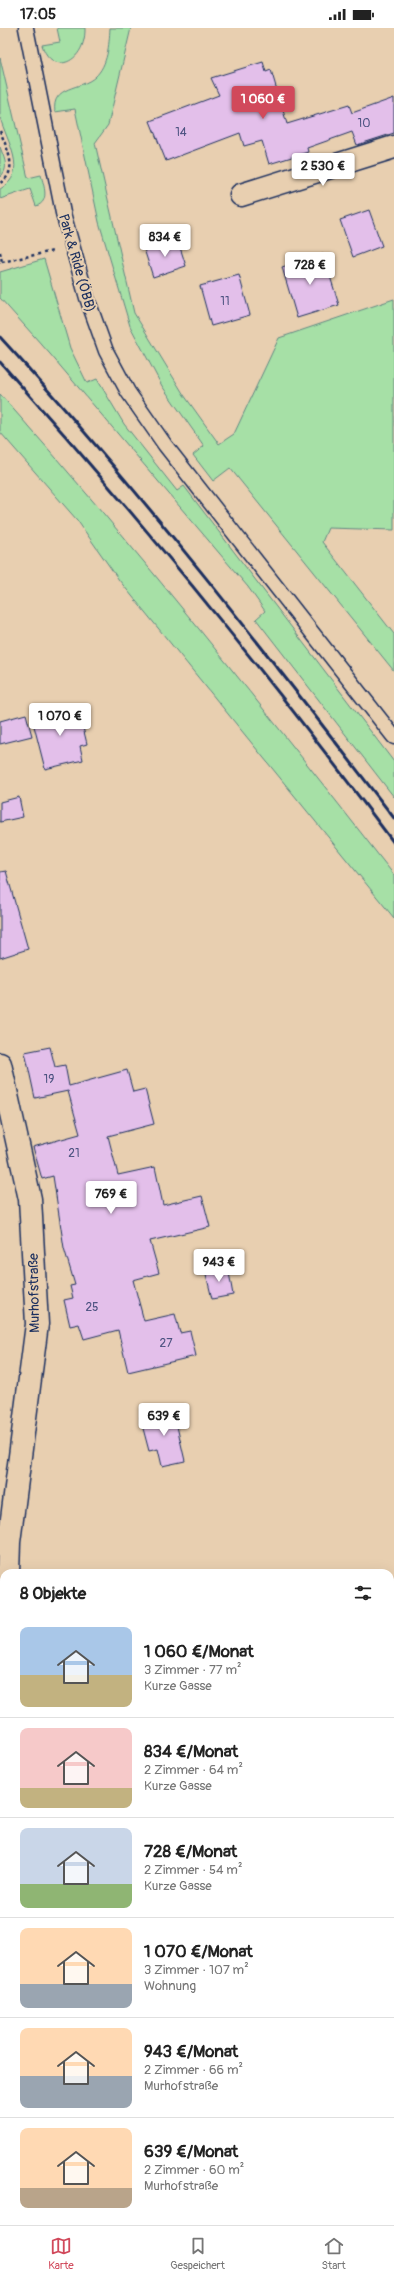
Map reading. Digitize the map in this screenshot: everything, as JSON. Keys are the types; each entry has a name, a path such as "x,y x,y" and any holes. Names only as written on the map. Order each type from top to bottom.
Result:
{"street":[{"path":"241,195 394,147"},
{"name":"Murhofstraße","path":"0,1064 30,1199 37,1324 9,1542 8,1569"}],"lane":[{"name":"Park & Ride (ÖBB)","path":"26,28 55,180 87,298 106,351 143,414 187,474 394,737"}],"path":[{"path":"0,130 11,165 9,174 0,183"},
{"path":"0,252 1,263 72,247"}],"green space":[{"path":"57,28 85,28 84,40 80,50 68,62 60,63 53,61 47,55 42,45 60,42"},
{"path":"110,28 131,28 108,125 95,143 134,313 184,395 219,444 234,434 279,338 394,299 394,530 328,528 322,542 394,634 394,671 230,468 213,481 193,455 204,446 162,386 130,326 99,222 75,109 55,112 55,103 62,92 89,81 95,77 103,67 107,54"},
{"path":"0,58 28,178 41,175 45,197 40,204 36,206 30,189 0,199 0,189 9,182 14,174 15,166 11,146 0,117"},
{"path":"0,147 5,163 5,170 0,177"},
{"path":"44,259 70,348 87,383 97,379 124,424 177,491 184,486 394,762 394,797 256,619 265,611 248,587 50,354 0,298 0,272"},
{"path":"0,394 152,571 298,752 394,875 394,918 119,580 77,520 0,432"}],"building":[{"path":"263,62 266,72 271,70 287,124 349,105 352,113 394,98 394,133 357,145 352,132 307,148 308,152 269,164 262,141 244,146 240,133 166,161 150,121 219,95 211,78"},
{"path":"369,210 382,246 353,257 340,220"},
{"path":"177,238 186,266 153,277 144,249"},
{"path":"323,254 339,305 297,318 282,267"},
{"path":"239,275 250,315 211,326 200,286"},
{"path":"78,707 87,744 80,746 83,760 45,769 32,718"},
{"path":"26,714 32,736 0,744 0,721"},
{"path":"19,797 23,817 0,822 0,802"},
{"path":"6,871 28,949 0,958 0,872"},
{"path":"50,1047 55,1067 65,1065 69,1086 127,1070 133,1092 145,1089 154,1124 108,1136 118,1175 155,1167 163,1205 202,1196 210,1227 150,1241 159,1273 133,1280 144,1321 175,1314 180,1333 190,1331 196,1356 128,1372 118,1330 84,1339 79,1324 70,1326 64,1300 73,1298 70,1286 75,1285 64,1248 53,1176 42,1179 33,1147 80,1134 68,1091 35,1098 25,1052"},
{"path":"228,1267 233,1295 212,1299 205,1270"},
{"path":"173,1409 185,1461 162,1466 158,1449 149,1451 140,1417"}],"railway":[{"path":"0,337 153,513 251,634 394,818"},
{"path":"0,362 153,538 300,719 394,843"}]}
